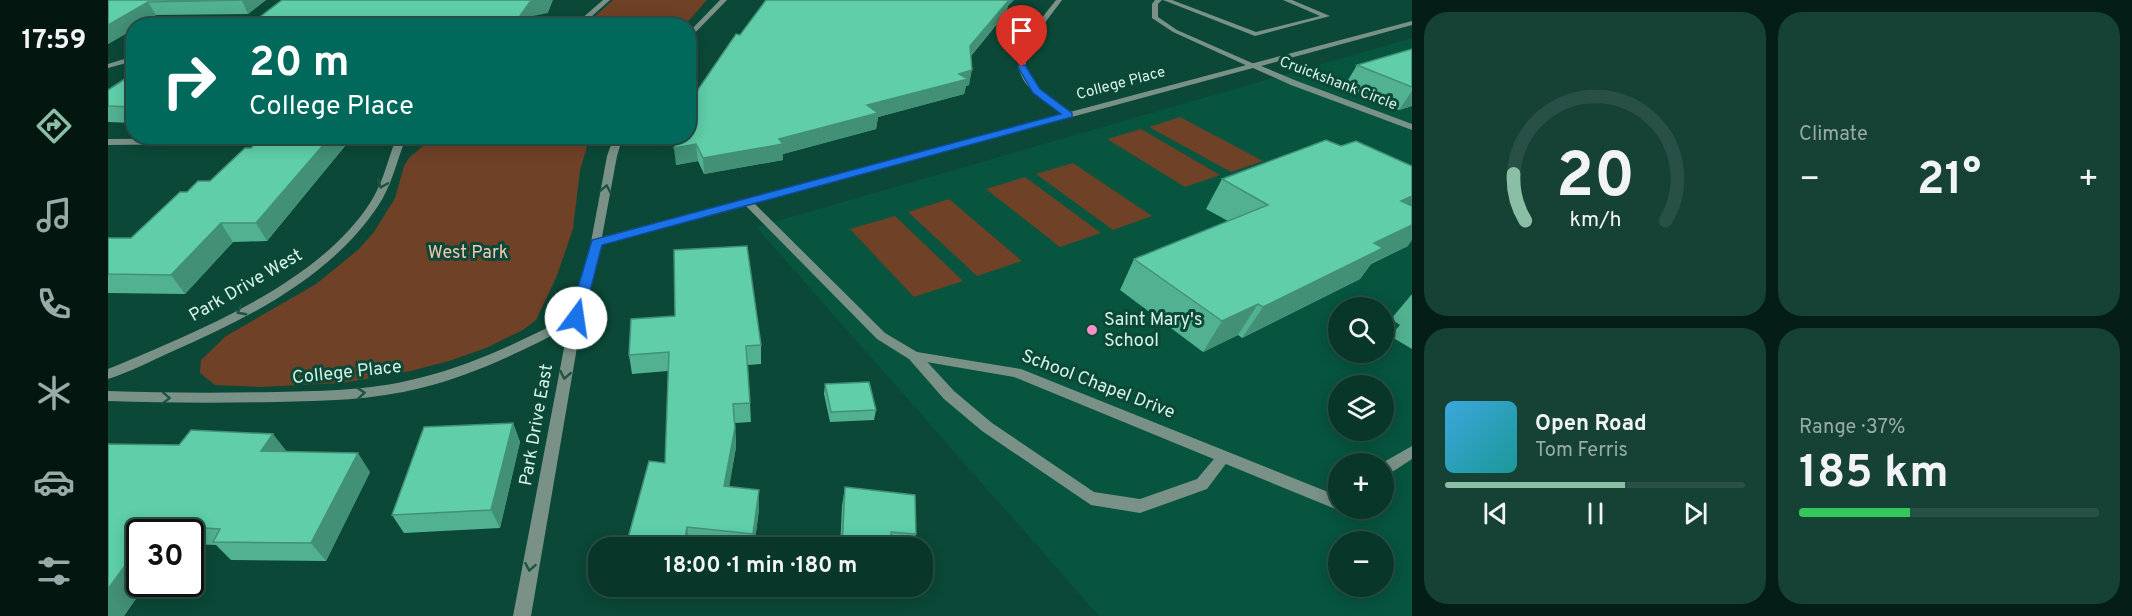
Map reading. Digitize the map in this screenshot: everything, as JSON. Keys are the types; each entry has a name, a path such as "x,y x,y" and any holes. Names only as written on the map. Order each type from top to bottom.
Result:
{"street":[{"path":"586,18 607,0"},
{"path":"696,30 724,0"},
{"path":"1059,0 1023,48 1022,61 1025,74 1036,91 1069,115"},
{"name":"Cruickshank Circle","path":"1159,0 1155,4 1155,18 1175,31 1294,83 1412,127"},
{"path":"1166,0 1255,34 1327,16 1286,0"},
{"path":"263,18 274,13"},
{"name":"College Place","path":"596,242 749,203 1412,23"},
{"path":"108,66 126,60"},
{"path":"108,142 126,142"},
{"name":"Park Drive West","path":"108,374 175,346 313,270 345,240 374,204 403,144"},
{"name":"Park Drive East","path":"522,616 576,318 596,242 616,144"},
{"name":"School Chapel Drive","path":"749,203 881,336 914,356 1016,372 1328,499"},
{"name":"College Place","path":"108,396 208,399 322,396 374,392 423,383 482,362 533,341 576,318"},
{"path":"914,356 949,395 987,427 1091,498 1140,506 1202,484 1224,457"},
{"path":"1394,462 1412,452"}],"shaded area":[{"name":"Saint Mary's School","path":"1412,38 1412,616 1099,616 756,227"}],"green space":[{"path":"613,0 707,0 691,18 593,18"},
{"path":"1180,117 1263,161 1231,172 1149,127"},
{"path":"1141,129 1220,175 1185,187 1107,139"},
{"name":"West Park","path":"425,144 588,144 580,170 573,229 556,278 536,320 523,330 486,348 449,361 411,371 342,383 260,387 215,385 200,373 201,360 226,336 316,284 358,250 374,232 395,198 404,166 409,158"},
{"path":"1073,163 1152,216 1113,230 1036,174"},
{"path":"1025,177 1101,233 1060,247 986,189"},
{"path":"949,199 1022,261 977,276 908,212"},
{"path":"895,216 963,281 914,297 850,229"}],"building":[{"path":"108,0 243,0 148,2 108,25"},
{"path":"282,0 543,0 530,2 519,18 258,18"},
{"path":"766,0 1009,0 970,46 972,70 959,74 968,79 867,105 878,113 779,139 783,144 703,158 696,144 696,95 736,34 740,35"},
{"path":"1412,49 1412,87 1357,65"},
{"path":"126,78 126,107 108,106 108,90"},
{"path":"1326,140 1341,146 1356,141 1412,166 1412,196 1401,201 1412,206 1412,225 1374,243 1383,248 1263,307 1258,304 1222,321 1134,259 1268,205 1222,179"},
{"path":"255,144 324,144 256,223 221,223 171,275 108,274 108,238 131,238 180,192 187,192 198,181 210,181 245,148 251,148"},
{"path":"676,144 696,144 674,148"},
{"path":"747,246 761,345 746,346 750,403 733,404 735,428 724,486 759,490 753,534 687,527 685,537 628,537 649,461 665,463 669,352 629,355 631,319 675,316 674,250"},
{"path":"869,382 876,410 831,412 825,384"},
{"path":"513,423 491,510 392,515 424,427"},
{"path":"191,430 273,434 261,451 358,453 311,543 213,542 220,529 204,528 204,519 126,519 126,564 108,589 108,444 179,445"},
{"path":"845,487 915,495 916,534 891,532 891,537 843,537"}],"place":[{"name":"Saint Mary's School","path":"1092,330"}],"route":[{"path":"576,318 596,242 749,203 1069,115 1036,91 1022,67"}]}
